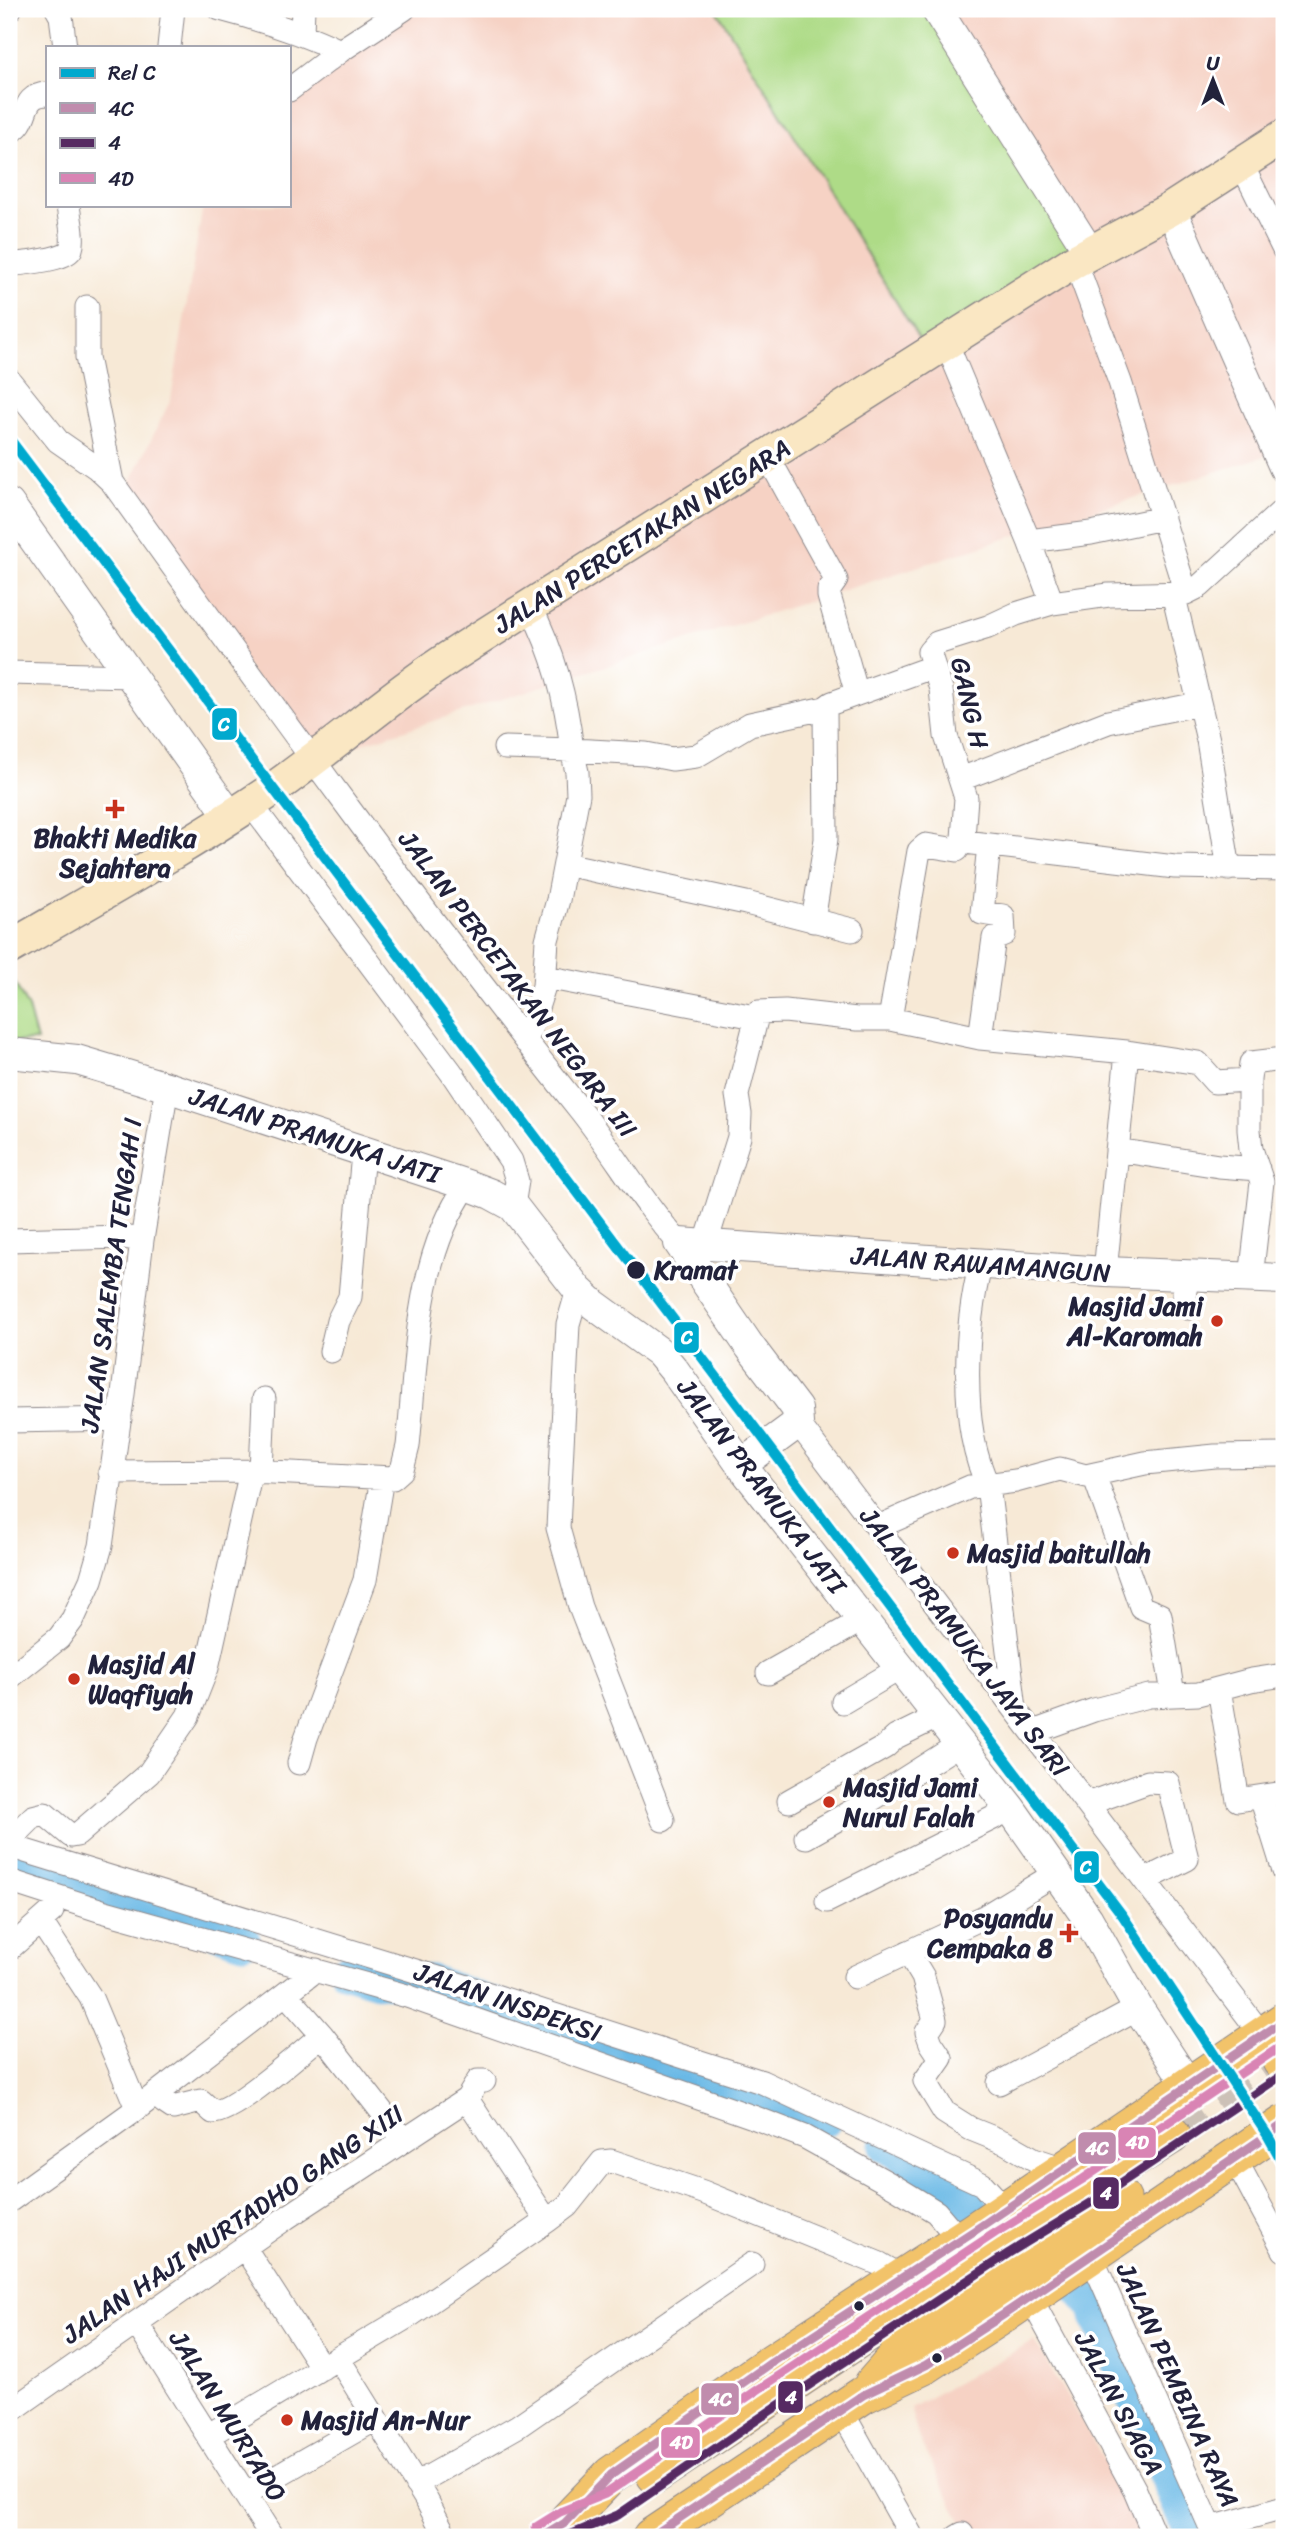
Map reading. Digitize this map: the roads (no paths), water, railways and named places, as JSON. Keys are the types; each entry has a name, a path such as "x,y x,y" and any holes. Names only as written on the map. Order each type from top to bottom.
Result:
{"main road":[{"name":"JALAN PERCETAKAN NEGARA","path":"9,948 240,809 313,760 430,670 530,606 946,342 1083,257 1171,209 1284,136"},
{"path":"651,2537 852,2403 926,2365 1000,2246 1065,2169 1189,2086 1278,2044"},
{"path":"909,2288 1000,2246 1076,2253 1284,2124"},
{"path":"553,2530 611,2505 909,2288 1000,2246 1179,2145 1076,2253"}],"street":[{"path":"57,9 61,16 65,46"},
{"path":"169,46 173,9"},
{"path":"220,9 283,29 302,32 340,51"},
{"path":"302,32 303,9"},
{"path":"290,89 340,51 404,9"},
{"path":"936,9 1083,257 1163,518 1180,593 1198,704 1208,740 1229,869"},
{"path":"9,132 20,125 29,101 36,95 46,94"},
{"path":"1241,163 1284,250"},
{"path":"9,265 60,257 69,253 73,247 68,206"},
{"path":"1171,209 1284,467"},
{"path":"87,307 87,357 112,482"},
{"path":"946,342 1052,603"},
{"path":"9,380 58,441 112,482"},
{"path":"768,457 836,580 829,590 829,596 857,694"},
{"name":"JALAN PERCETAKAN NEGARA III","path":"112,482 313,760 526,1042 593,1126 662,1224 692,1245"},
{"path":"9,504 131,676 443,1061 511,1161 517,1181 513,1206"},
{"path":"1180,593 1200,586 1284,509"},
{"path":"1029,541 1091,533 1163,518"},
{"name":"GANG H","path":"963,838 966,798 946,736 941,689 929,652 937,643 1052,603 1109,596 1180,593"},
{"path":"526,1042 545,977 547,940 578,795 577,772 563,689 530,606"},
{"path":"505,748 646,754 672,759 696,756 750,724 825,708 832,703 932,667"},
{"path":"9,673 131,676"},
{"path":"961,779 1108,722 1198,704"},
{"path":"813,921 827,839 825,708"},
{"path":"890,1020 919,850 926,845 957,850 963,838 969,844 1175,867 1284,869"},
{"path":"980,1038 994,939 1004,934 1003,916 982,913 989,845"},
{"path":"565,864 746,902 852,930"},
{"path":"545,977 755,1017"},
{"path":"692,1245 738,1137 740,1114 737,1095 758,1012 770,1010 890,1020 980,1038 1127,1052 1198,1063 1215,1082 1248,1080"},
{"path":"1105,1272 1127,1052"},
{"name":"JALAN PRAMUKA JATI","path":"9,1053 78,1060 167,1087 467,1185 513,1206 578,1290 659,1352 741,1465 1012,1809 1088,1919 1138,2008 1189,2086"},
{"path":"1251,1278 1261,1189 1249,1130 1248,1080 1251,1063 1284,1059"},
{"name":"JALAN SALEMBA TENGAH I","path":"9,1678 60,1637 73,1619 101,1546 142,1240 167,1087"},
{"path":"1117,1150 1219,1166 1258,1169"},
{"path":"331,1351 338,1321 350,1297 363,1153"},
{"path":"110,1472 256,1471 393,1478 402,1470 408,1446 423,1293 450,1210 467,1185"},
{"path":"9,1240 123,1237 142,1240"},
{"name":"JALAN RAWAMANGUN","path":"692,1245 1105,1272 1284,1279"},
{"name":"JALAN PRAMUKA JAYA SARI","path":"692,1245 750,1347 797,1409 798,1423 1145,1880 1278,2044"},
{"path":"981,1263 972,1296 968,1385 972,1427 982,1473 988,1485 1015,1709"},
{"path":"1188,1308 1184,1294 1189,1275"},
{"path":"578,1290 568,1324 558,1528 580,1607 663,1821"},
{"path":"9,1841 33,1817 45,1814 71,1836 77,1836 149,1773 188,1716 207,1668 256,1471 264,1399"},
{"path":"9,1421 120,1419"},
{"path":"741,1465 798,1423"},
{"path":"878,1527 959,1491 1016,1481 1060,1469 1086,1476 1144,1463 1216,1456 1284,1455"},
{"path":"1094,1475 1141,1607 1160,1615 1173,1694"},
{"path":"299,1763 365,1580 382,1478"},
{"path":"768,1674 864,1619"},
{"path":"843,1702 902,1667"},
{"path":"1033,1732 1094,1710 1149,1696 1199,1694 1251,1680 1284,1675"},
{"path":"1219,1689 1238,1800 1284,1793"},
{"path":"789,1801 885,1747 896,1737 939,1716"},
{"path":"806,1838 879,1796 961,1743"},
{"path":"1087,1804 1148,1782 1168,1783 1187,1859 1145,1880"},
{"path":"1261,1797 1284,1871"},
{"path":"827,1901 1012,1809"},
{"path":"9,1846 447,1981 762,2082 982,2184 1000,2246"},
{"path":"855,1977 984,1917 1055,1874"},
{"name":"JALAN INSPEKSI","path":"9,1881 407,1996 805,2137 1000,2246"},
{"path":"9,1949 64,1899"},
{"path":"41,1922 91,1998 137,2108"},
{"path":"908,1952 923,1977 935,2020 928,2032 931,2043 941,2058 925,2081 944,2112 971,2129 1006,2143 1034,2159 1065,2169"},
{"path":"9,2201 159,2092 316,1970"},
{"path":"286,1994 322,2035 404,2140"},
{"path":"999,2083 1138,2008"},
{"path":"159,2092 168,2105 176,2109 201,2101 213,2112 222,2111 254,2090 322,2035"},
{"name":"JALAN HAJI MURTADHO GANG XIII","path":"9,2412 244,2247 467,2099 478,2081 484,2081"},
{"path":"467,2099 544,2217"},
{"path":"1234,2157 1284,2250"},
{"path":"209,2435 412,2314 544,2217 567,2206 602,2162 611,2161 703,2192 880,2264 909,2288"},
{"name":"JALAN SIAGA","path":"1000,2246 1135,2490 1155,2537"},
{"path":"244,2247 330,2363 376,2419 446,2537"},
{"name":"JALAN PEMBINA RAYA","path":"1076,2253 1213,2533"},
{"path":"416,2484 518,2426 752,2264"},
{"name":"JALAN MURTADO","path":"137,2324 272,2537"},
{"path":"852,2403 912,2537"},
{"path":"245,2494 376,2419"},
{"path":"1213,2533 1284,2508"}],"waterway":[{"path":"9,1862 243,1940"},
{"path":"347,1971 378,1980 431,1982 627,2055 741,2093 801,2108 826,2119"},
{"path":"887,2146 914,2162 970,2204"},
{"path":"1079,2288 1093,2304 1193,2537"}],"tunnel":[{"path":"1172,2135 1281,2061"}],"rail line":[{"name":"C","path":"9,438 1123,1916 1268,2136 1284,2165"}],"place":[{"name":"Bhakti Medika Sejahtera","path":"115,809"},
{"name":"Kramat","path":"636,1270"},
{"name":"Masjid Jami Al-Karomah","path":"1217,1321"},
{"name":"Masjid baitullah","path":"953,1553"},
{"name":"Masjid Al Waqfiyah","path":"74,1679"},
{"name":"Masjid Jami Nurul Falah","path":"829,1802"},
{"name":"Posyandu Cempaka 8","path":"1069,1933"},
{"name":"Masjid An-Nur","path":"287,2420"}]}
